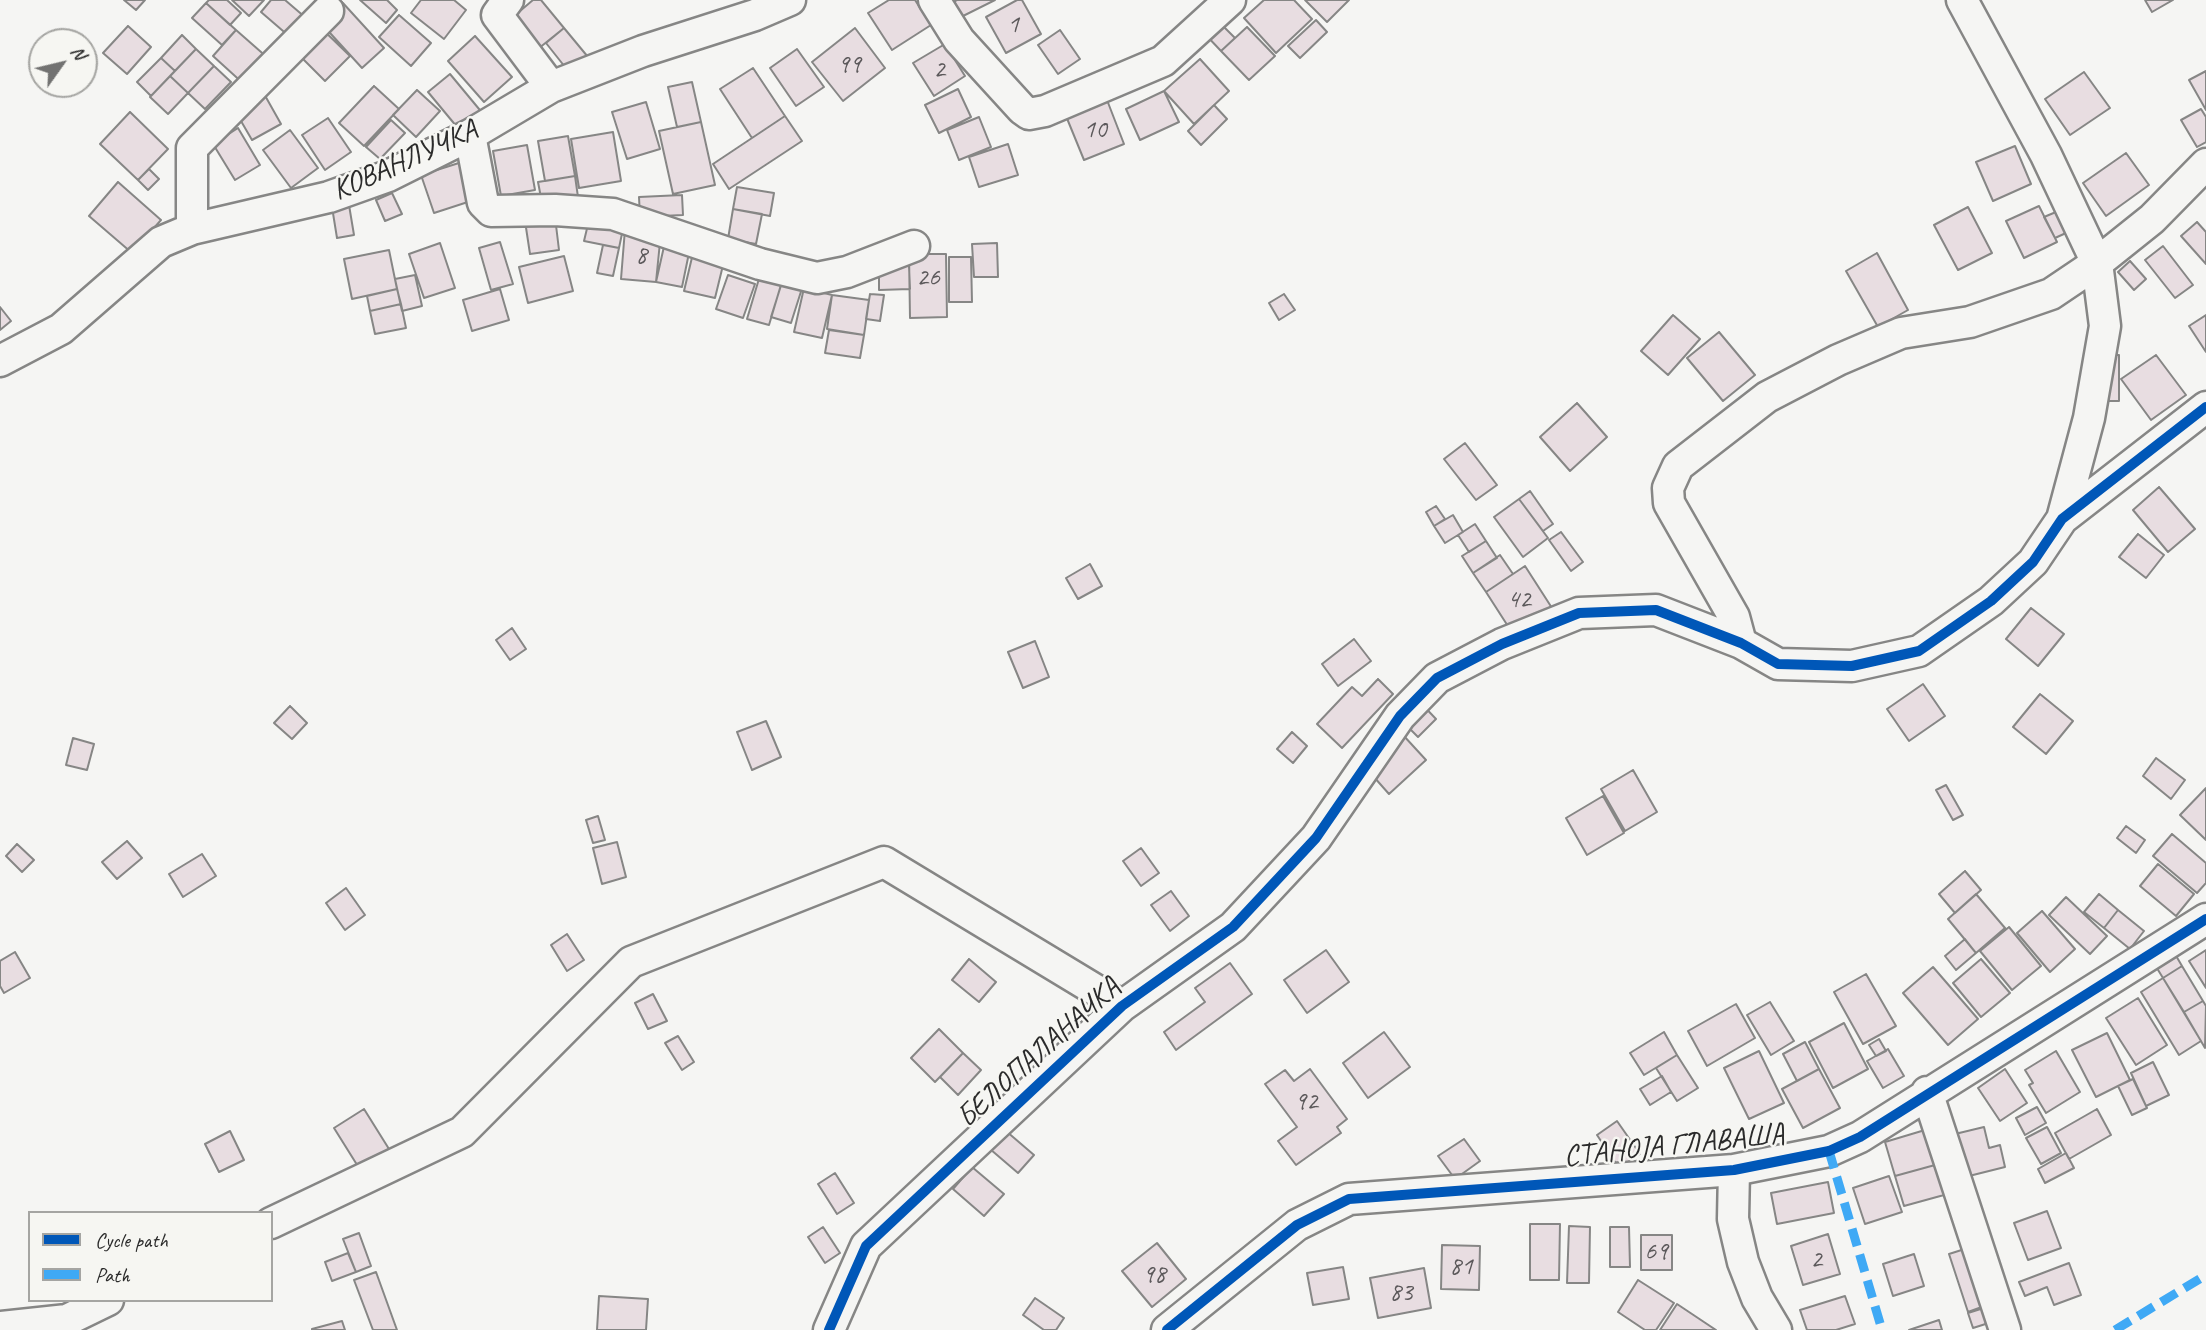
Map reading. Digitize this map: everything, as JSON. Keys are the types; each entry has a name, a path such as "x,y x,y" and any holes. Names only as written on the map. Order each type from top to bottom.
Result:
{"street":[{"path":"508,0 497,15 551,87"},
{"name":"КОВАНЛУЧКА","path":"0,361 61,329 161,242 192,229 329,197 388,176 470,135 551,87 643,51 755,15 790,0"},
{"path":"934,0 959,40 1021,109 1029,114 1045,111 1163,61 1230,0"},
{"path":"1962,0 2046,155 2097,263 2105,326 2089,418 2062,519"},
{"path":"192,229 192,148 328,11"},
{"path":"470,135 483,203 491,211 555,210 613,214 760,264 817,278 847,272 914,246"},
{"path":"1741,643 1734,617 1670,503 1668,488 1678,466 1767,397 1838,360 1901,333 1970,323 2050,294 2097,263 2152,219 2206,164"},
{"name":"БЕЛОПАЛАНАЧКА","path":"829,1330 866,1246 1122,1006 1233,927 1316,838 1399,716 1437,678 1502,644 1579,613 1656,610 1741,643 1778,664 1852,666 1919,651 1991,601 2033,562 2062,519 2206,407"},
{"path":"273,1222 462,1132 632,962 884,862 1122,1006"},
{"name":"СТАНОЈА ГЛАВАША","path":"1167,1330 1297,1225 1349,1199 1734,1170 1829,1151 1860,1137 1927,1092 2206,919"},
{"path":"1927,1092 2005,1330"},
{"path":"1734,1170 1733,1219 1743,1262 1757,1298 1776,1330"},
{"path":"0,1327 67,1320 104,1302"}],"building":[{"path":"124,0 145,0 136,10"},
{"path":"209,0 227,0 241,13 230,25 206,3"},
{"path":"232,0 264,0 249,16"},
{"path":"271,0 285,0 306,18 290,37 261,12"},
{"path":"360,0 387,0 397,10 386,23"},
{"path":"421,0 454,0 466,10 444,39 411,13"},
{"path":"533,0 541,0 564,28 533,53 507,22"},
{"path":"889,0 915,0 931,25 892,50 868,13"},
{"path":"957,0 995,0 953,21 945,6"},
{"path":"1017,0 1022,0 1041,34 1006,53 986,17"},
{"path":"1264,0 1294,0 1312,19 1276,53 1244,18"},
{"path":"1305,0 1349,0 1327,22"},
{"path":"2145,0 2173,0 2152,12"},
{"path":"342,2 384,48 362,68 320,22"},
{"path":"206,3 236,30 222,45 192,18"},
{"path":"399,15 431,43 411,66 379,37"},
{"path":"1217,20 1235,38 1221,51 1204,33"},
{"path":"1316,20 1327,32 1300,58 1288,46"},
{"path":"318,25 350,56 325,81 294,50"},
{"path":"128,26 151,47 127,74 103,53"},
{"path":"1247,27 1275,56 1249,80 1221,51"},
{"path":"564,28 588,57 569,72 546,43"},
{"path":"855,28 885,68 843,101 812,62"},
{"path":"236,30 269,59 246,86 213,56"},
{"path":"1060,30 1080,59 1058,74 1038,45"},
{"path":"182,35 196,49 175,71 161,58"},
{"path":"475,36 512,77 484,102 448,61"},
{"path":"945,44 965,76 934,96 913,63"},
{"path":"196,49 214,66 188,93 170,76"},
{"path":"797,49 824,87 796,106 770,68"},
{"path":"161,58 175,71 151,96 137,82"},
{"path":"1200,59 1229,91 1194,124 1164,91"},
{"path":"214,66 231,82 205,109 188,93"},
{"path":"753,68 785,116 752,138 720,89"},
{"path":"2206,71 2206,110 2189,80"},
{"path":"2084,72 2110,108 2070,135 2045,99"},
{"path":"450,74 484,115 462,133 428,92"},
{"path":"170,76 188,93 168,114 150,97"},
{"path":"692,82 701,122 677,127 668,87"},
{"path":"374,86 399,109 364,146 339,123"},
{"path":"958,89 971,117 939,133 925,105"},
{"path":"417,90 440,111 416,137 393,115"},
{"path":"1164,91 1179,122 1140,140 1126,109"},
{"path":"263,92 281,124 252,140 234,109"},
{"path":"1107,100 1124,144 1084,160 1066,116"},
{"path":"646,102 660,149 627,159 612,112"},
{"path":"1214,105 1227,119 1201,145 1188,131"},
{"path":"2201,109 2206,117 2206,142 2197,147 2181,120"},
{"path":"130,112 168,149 138,180 100,144"},
{"path":"785,116 802,141 729,189 713,164"},
{"path":"979,117 991,147 959,160 947,130"},
{"path":"328,118 351,152 325,170 302,135"},
{"path":"391,120 405,133 380,159 366,147"},
{"path":"701,122 715,185 673,194 659,131"},
{"path":"238,128 260,165 235,180 213,144"},
{"path":"290,130 318,168 291,188 263,150"},
{"path":"613,132 621,181 579,188 571,139"},
{"path":"568,136 575,176 545,181 538,141"},
{"path":"1008,144 1018,175 979,187 969,157"},
{"path":"527,145 535,190 501,196 493,151"},
{"path":"2015,146 2031,184 1993,201 1976,162"},
{"path":"2126,153 2149,185 2106,216 2083,183"},
{"path":"462,162 474,200 434,213 421,175"},
{"path":"149,169 159,179 148,190 138,180"},
{"path":"575,176 578,197 542,203 538,182"},
{"path":"118,182 161,220 132,253 89,216"},
{"path":"737,187 774,193 770,216 733,209"},
{"path":"392,193 402,214 385,221 376,200"},
{"path":"682,195 683,215 640,217 639,197"},
{"path":"349,205 354,235 337,238 332,207"},
{"path":"2039,206 2057,242 2024,258 2006,221"},
{"path":"1968,207 1992,253 1958,270 1934,225"},
{"path":"733,209 762,214 756,244 728,239"},
{"path":"2056,212 2066,233 2055,238 2044,217"},
{"path":"590,216 624,224 619,248 584,241"},
{"path":"555,217 559,250 530,254 525,221"},
{"path":"2197,222 2206,232 2206,264 2181,236"},
{"path":"625,229 661,232 656,282 621,279"},
{"path":"500,242 513,284 491,290 479,248"},
{"path":"665,242 690,248 682,287 656,282"},
{"path":"440,243 455,288 424,298 409,254"},
{"path":"997,243 998,277 974,277 972,244"},
{"path":"603,245 619,248 613,276 597,273"},
{"path":"2163,246 2193,285 2175,298 2145,260"},
{"path":"694,249 725,257 715,298 684,291"},
{"path":"389,250 397,289 352,299 344,259"},
{"path":"1877,253 1908,310 1878,327 1846,271"},
{"path":"909,254 946,254 947,317 910,318"},
{"path":"564,256 573,291 528,303 519,267"},
{"path":"949,257 971,257 972,302 949,302"},
{"path":"2130,261 2146,279 2134,290 2118,272"},
{"path":"879,266 909,266 910,289 879,290"},
{"path":"761,272 783,278 769,325 747,319"},
{"path":"415,275 422,306 402,311 395,279"},
{"path":"728,275 755,284 743,318 716,309"},
{"path":"784,276 804,282 791,323 771,317"},
{"path":"804,288 832,295 822,338 794,332"},
{"path":"397,289 401,304 370,311 367,296"},
{"path":"500,289 509,320 472,331 463,300"},
{"path":"870,294 884,295 880,321 866,319"},
{"path":"1284,294 1295,310 1279,320 1269,303"},
{"path":"832,295 869,300 864,335 827,329"},
{"path":"401,304 406,328 375,334 370,311"},
{"path":"0,307 11,321 0,330"},
{"path":"1673,315 1700,339 1668,375 1641,351"},
{"path":"2206,315 2206,352 2189,326"},
{"path":"829,330 864,335 860,358 825,353"},
{"path":"1719,332 1755,375 1723,401 1687,358"},
{"path":"2103,355 2119,355 2119,401 2103,401"},
{"path":"2156,355 2186,395 2151,420 2121,379"},
{"path":"1577,403 1607,437 1570,471 1540,437"},
{"path":"1465,443 1497,485 1476,500 1444,459"},
{"path":"2159,487 2195,529 2168,552 2133,510"},
{"path":"1530,491 1553,524 1543,531 1519,499"},
{"path":"1519,499 1548,538 1523,557 1494,517"},
{"path":"1436,506 1445,519 1434,526 1426,512"},
{"path":"1453,515 1463,532 1445,543 1434,526"},
{"path":"1475,524 1486,541 1469,552 1458,535"},
{"path":"1561,532 1583,562 1571,571 1549,540"},
{"path":"2138,534 2164,555 2146,578 2119,557"},
{"path":"1486,541 1497,558 1473,573 1462,556"},
{"path":"1500,555 1513,574 1486,592 1473,573"},
{"path":"1090,564 1102,586 1078,599 1066,578"},
{"path":"1525,566 1552,608 1513,634 1486,592"},
{"path":"2031,608 2064,634 2038,666 2006,639"},
{"path":"512,628 526,649 510,660 496,640"},
{"path":"1354,639 1371,661 1338,686 1322,664"},
{"path":"1035,641 1049,677 1023,688 1008,652"},
{"path":"1378,679 1393,694 1342,748 1317,724 1352,687 1362,696"},
{"path":"1923,684 1945,716 1909,741 1887,709"},
{"path":"2040,694 2073,721 2046,754 2013,727"},
{"path":"1418,700 1436,719 1418,737 1399,718"},
{"path":"290,706 307,723 292,739 274,723"},
{"path":"766,721 781,757 752,770 737,732"},
{"path":"1292,732 1307,746 1293,763 1277,749"},
{"path":"1403,735 1426,760 1389,794 1366,768"},
{"path":"73,738 94,744 87,770 66,765"},
{"path":"2156,758 2185,780 2171,799 2143,776"},
{"path":"1633,770 1657,812 1625,831 1601,789"},
{"path":"1946,785 1963,815 1953,820 1936,790"},
{"path":"2206,788 2206,840 2180,815"},
{"path":"1603,796 1624,833 1587,855 1566,818"},
{"path":"598,816 605,840 593,843 586,820"},
{"path":"2126,826 2145,840 2136,853 2117,838"},
{"path":"2172,834 2206,863 2206,883 2197,893 2153,856"},
{"path":"127,841 142,858 117,879 102,862"},
{"path":"617,842 626,877 602,884 593,848"},
{"path":"17,844 34,860 22,872 6,856"},
{"path":"1141,848 1159,873 1141,886 1123,861"},
{"path":"202,854 216,876 183,897 169,874"},
{"path":"2158,864 2194,894 2176,916 2140,886"},
{"path":"1965,871 1981,890 1955,913 1939,894"},
{"path":"346,888 365,915 345,930 326,903"},
{"path":"1171,891 1189,916 1170,931 1151,905"},
{"path":"1976,894 2005,928 1976,953 1948,919"},
{"path":"2099,894 2118,910 2104,928 2084,912"},
{"path":"2066,897 2107,936 2090,954 2049,915"},
{"path":"2118,910 2144,931 2130,949 2104,928"},
{"path":"2042,911 2075,949 2050,972 2017,933"},
{"path":"2009,927 2041,966 2012,990 1980,951"},
{"path":"567,934 584,960 567,971 551,945"},
{"path":"1965,939 1976,953 1956,970 1945,956"},
{"path":"1326,950 1349,982 1307,1013 1284,980"},
{"path":"2206,950 2206,988 2189,961"},
{"path":"15,952 30,978 4,993 0,986 0,961"},
{"path":"2175,954 2182,966 2163,978 2155,965"},
{"path":"969,959 996,982 979,1002 952,980"},
{"path":"1981,959 2010,993 1981,1017 1953,983"},
{"path":"1230,963 1252,994 1176,1050 1164,1032 1205,1002 1195,988"},
{"path":"2182,966 2203,1001 2184,1012 2163,978"},
{"path":"1933,967 1978,1019 1948,1045 1903,993"},
{"path":"1866,974 1896,1026 1863,1044 1834,992"},
{"path":"2163,978 2201,1041 2179,1055 2141,992"},
{"path":"653,994 667,1021 648,1029 635,1003"},
{"path":"2138,998 2167,1045 2136,1065 2106,1018"},
{"path":"2203,1001 2206,1006 2205,1048 2184,1012"},
{"path":"1770,1002 1794,1041 1771,1055 1747,1015"},
{"path":"1736,1004 1755,1038 1707,1066 1688,1031"},
{"path":"1844,1023 1868,1069 1833,1088 1809,1042"},
{"path":"939,1029 963,1053 935,1082 911,1058"},
{"path":"1384,1032 1410,1067 1368,1098 1343,1063"},
{"path":"1664,1032 1677,1055 1644,1075 1630,1053"},
{"path":"2107,1033 2130,1080 2096,1097 2072,1050"},
{"path":"678,1036 694,1062 682,1070 665,1043"},
{"path":"1879,1039 1886,1051 1876,1056 1869,1045"},
{"path":"1805,1042 1819,1069 1797,1081 1783,1054"},
{"path":"1888,1049 1904,1076 1883,1088 1867,1061"},
{"path":"1759,1051 1784,1103 1749,1119 1724,1068"},
{"path":"2056,1051 2080,1092 2046,1113 2029,1085 2033,1083 2025,1070"},
{"path":"963,1053 981,1070 958,1095 940,1077"},
{"path":"1677,1055 1698,1088 1677,1101 1656,1068"},
{"path":"2153,1062 2169,1095 2146,1106 2131,1073"},
{"path":"1310,1069 1347,1119 1337,1127 1341,1133 1296,1165 1278,1141 1297,1127 1265,1084 1285,1070 1294,1081"},
{"path":"1819,1069 1840,1108 1803,1128 1782,1089"},
{"path":"2005,1069 2027,1103 2000,1121 1978,1088"},
{"path":"1662,1076 1671,1092 1650,1105 1640,1089"},
{"path":"2133,1079 2147,1108 2132,1115 2118,1086"},
{"path":"2037,1107 2046,1123 2025,1135 2016,1118"},
{"path":"364,1109 389,1149 359,1168 334,1128"},
{"path":"2097,1109 2111,1135 2069,1159 2055,1133"},
{"path":"1617,1121 1640,1154 1619,1168 1597,1135"},
{"path":"1984,1127 1989,1148 2000,1145 2005,1167 1965,1177 1955,1134"},
{"path":"2047,1127 2061,1153 2041,1164 2026,1138"},
{"path":"1925,1130 1935,1165 1895,1176 1885,1142"},
{"path":"230,1131 244,1160 219,1172 205,1144"},
{"path":"1006,1131 1034,1155 1018,1173 990,1149"},
{"path":"1464,1139 1480,1161 1455,1179 1438,1156"},
{"path":"2066,1153 2074,1168 2045,1183 2038,1169"},
{"path":"1935,1165 1944,1195 1904,1206 1895,1176"},
{"path":"972,1167 1004,1194 984,1216 953,1189"},
{"path":"835,1173 854,1203 837,1214 818,1184"},
{"path":"1889,1176 1902,1212 1865,1224 1853,1188"},
{"path":"1828,1182 1834,1213 1777,1224 1771,1193"},
{"path":"2047,1211 2061,1248 2028,1260 2014,1223"},
{"path":"1530,1224 1560,1224 1559,1280 1530,1280"},
{"path":"1569,1226 1590,1227 1589,1283 1567,1283"},
{"path":"823,1227 840,1253 825,1263 808,1237"},
{"path":"1610,1227 1629,1227 1630,1267 1610,1267"},
{"path":"359,1233 371,1266 356,1272 343,1239"},
{"path":"1828,1234 1840,1274 1803,1285 1791,1246"},
{"path":"1641,1235 1672,1235 1672,1270 1641,1270"},
{"path":"1157,1243 1186,1279 1152,1307 1122,1271"},
{"path":"1442,1245 1480,1246 1479,1290 1441,1289"},
{"path":"1971,1247 1990,1304 1968,1312 1949,1254"},
{"path":"348,1253 356,1272 332,1281 325,1262"},
{"path":"1914,1254 1924,1286 1893,1296 1883,1264"},
{"path":"2069,1263 2081,1295 2054,1305 2047,1287 2025,1296 2019,1282"},
{"path":"1343,1267 1349,1299 1313,1305 1307,1273"},
{"path":"1424,1268 1431,1308 1378,1318 1370,1278"},
{"path":"376,1272 397,1330 373,1330 354,1280"},
{"path":"1638,1280 1674,1303 1656,1330 1645,1330 1618,1312"},
{"path":"599,1296 648,1299 646,1330 597,1330"},
{"path":"1845,1296 1855,1324 1836,1330 1807,1330 1800,1310"},
{"path":"1035,1298 1064,1318 1056,1330 1044,1330 1023,1315"},
{"path":"1677,1304 1716,1330 1660,1330"},
{"path":"1990,1306 1995,1321 1973,1328 1968,1313"},
{"path":"1939,1320 1942,1330 1909,1330"},
{"path":"342,1321 345,1330 312,1330 312,1329"}],"marked path":[{"path":"1829,1151 1882,1330"},
{"path":"2115,1330 2206,1275"}],"cycle path":[{"path":"829,1330 866,1246 1122,1006 1233,927 1316,838 1400,716 1437,678 1502,644 1579,613 1656,610 1741,643 1778,664 1852,666 1919,651 1991,601 2033,562 2062,519 2206,407"},
{"path":"1167,1330 1297,1225 1349,1199 1734,1170 1829,1151 1860,1137 2206,919"}]}
